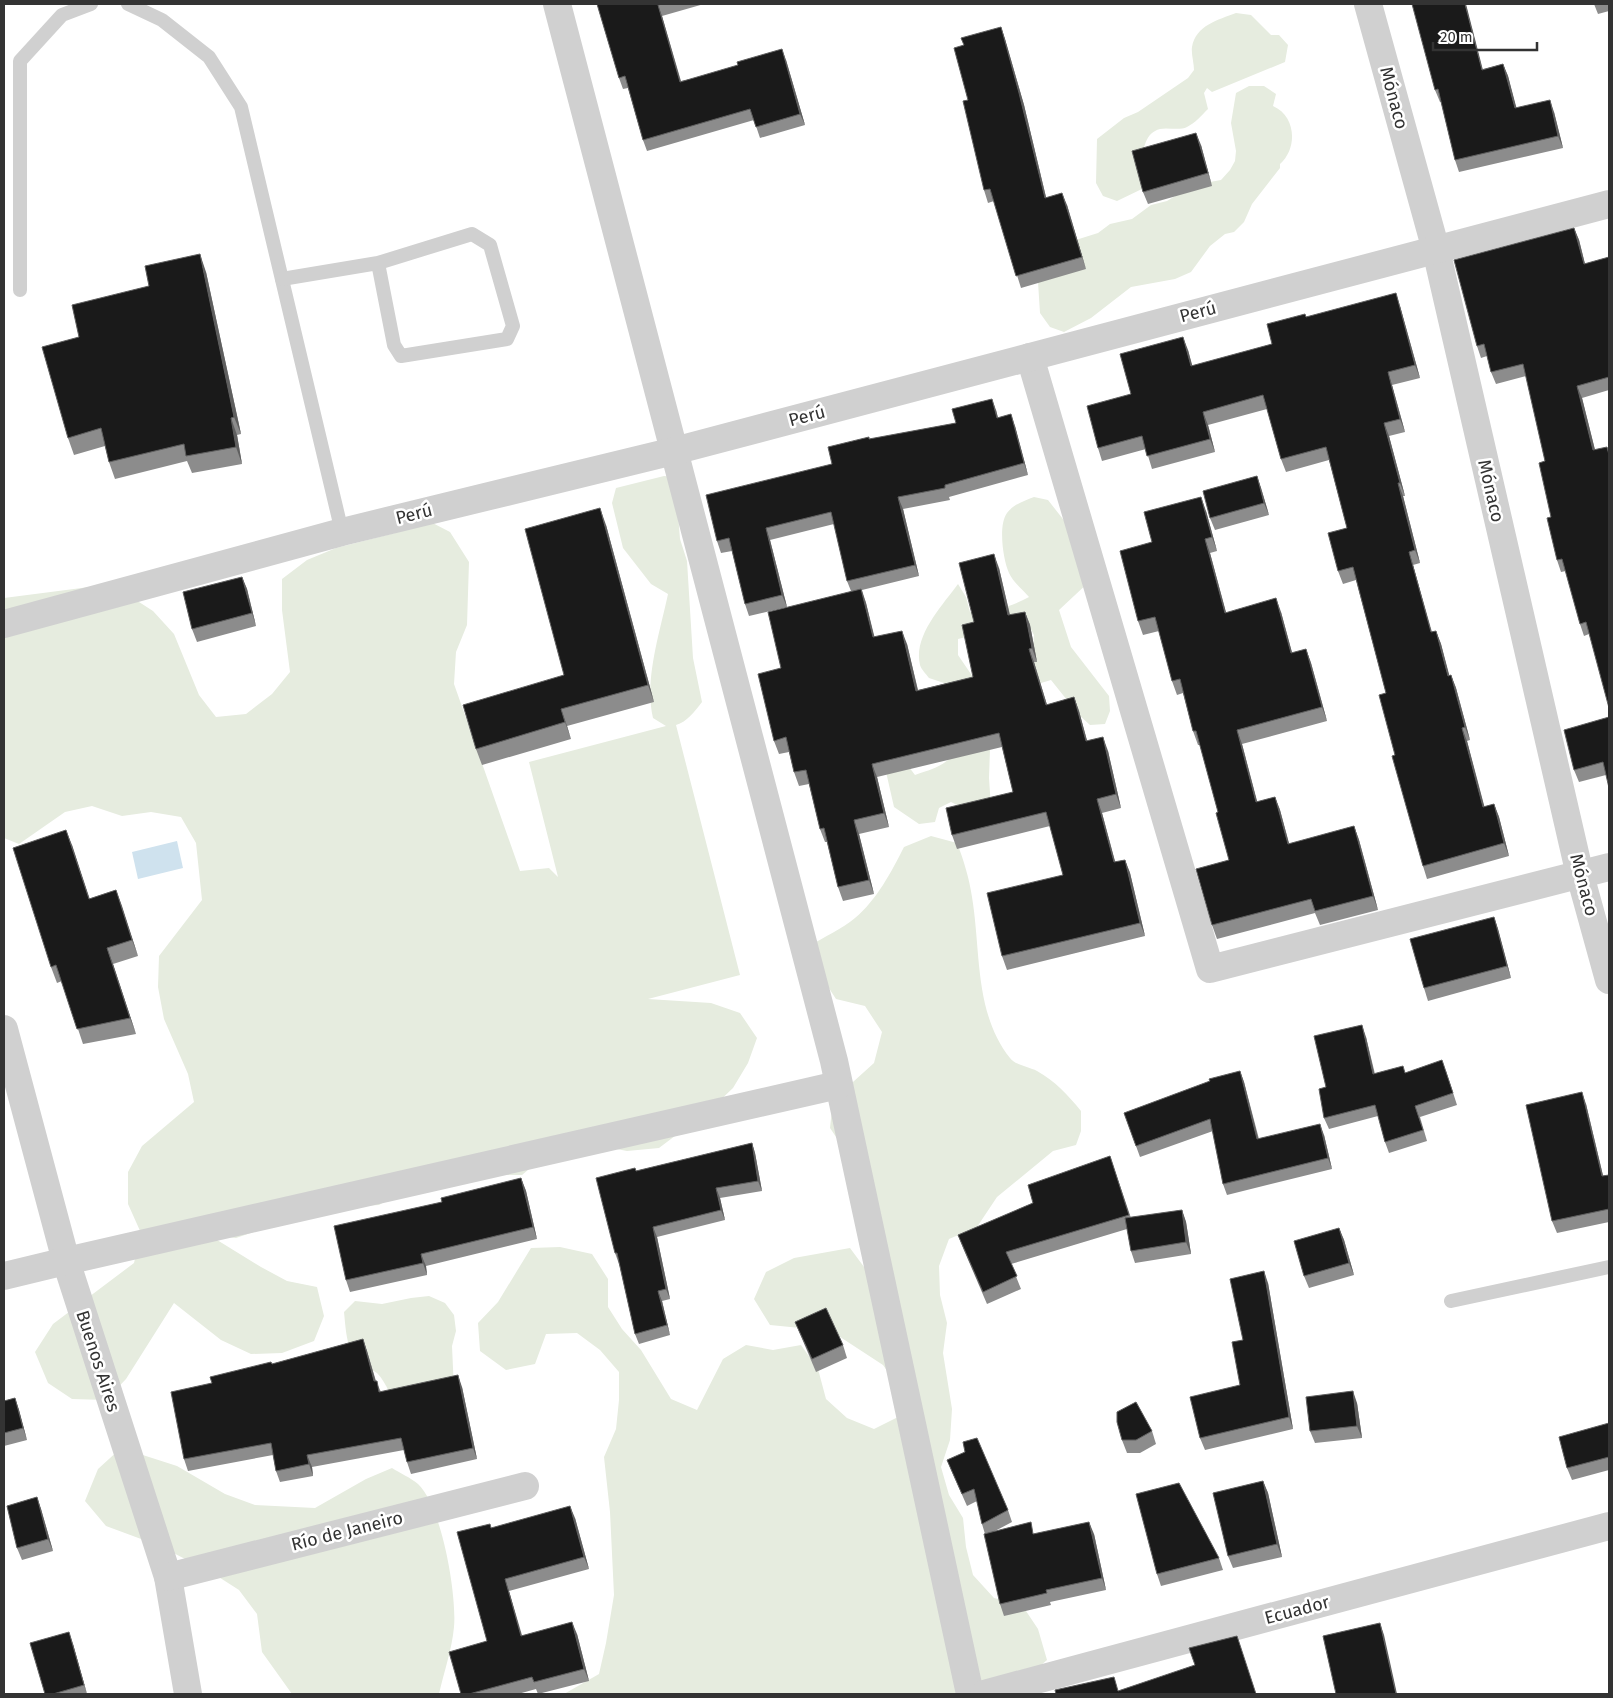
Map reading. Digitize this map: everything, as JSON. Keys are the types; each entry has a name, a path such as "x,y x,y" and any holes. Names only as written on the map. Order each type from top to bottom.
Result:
{"street":[{"path":"557,4 834,1061 970,1694"},
{"name":"Mónaco","path":"1368,4 1436,250 1580,875 1609,980"},
{"name":"Perú","path":"4,624 342,532 674,451 1609,204"},
{"path":"1030,356 1210,969 1609,867"},
{"name":"Buenos Aires","path":"4,1029 66,1261 168,1577 188,1694"},
{"path":"4,1276 838,1085"},
{"name":"Río de Janeiro","path":"168,1577 525,1486"},
{"name":"Ecuador","path":"984,1694 1609,1526"}],"lane":[{"path":"20,290 20,61 62,14 91,4"},
{"path":"128,4 162,20 209,57 241,107 342,532"},
{"path":"282,279 378,263 472,234 490,245 513,326 507,339 401,356 394,345 378,263"},
{"path":"1451,1301 1609,1267"}],"shaded area":[{"path":"1236,13 1251,15 1271,35 1279,35 1288,45 1285,62 1212,92 1207,88 1204,93 1208,109 1195,121 1184,128 1160,129 1148,138 1143,154 1144,188 1117,201 1103,196 1096,183 1097,139 1124,118 1138,112 1188,78 1194,70 1192,47 1198,33 1209,24"},
{"path":"1249,86 1264,86 1276,94 1273,106 1286,117 1292,133 1292,141 1290,150 1280,164 1280,168 1252,204 1244,222 1234,232 1225,234 1210,246 1191,272 1175,279 1131,287 1091,318 1064,332 1050,327 1040,313 1038,282 1063,244 1098,233 1110,224 1132,219 1151,205 1167,201 1193,185 1221,180 1235,161 1236,151 1231,123 1236,93"},
{"path":"664,476 675,477 680,539 687,561 693,658 702,702 687,719 676,725 740,975 648,999 711,1003 740,1013 757,1038 748,1063 733,1088 712,1108 659,1148 627,1151 565,1139 522,1175 430,1175 379,1205 290,1211 266,1228 236,1238 209,1235 287,1281 317,1287 324,1316 314,1341 282,1353 251,1354 221,1340 174,1303 126,1379 106,1400 72,1399 48,1383 35,1352 53,1324 134,1263 141,1233 128,1204 128,1172 142,1146 194,1102 188,1074 164,1019 158,987 159,956 202,900 196,843 181,817 151,812 122,816 92,806 65,812 19,844 4,838 4,598 97,586 125,593 153,611 174,634 199,695 216,717 246,714 272,694 290,672 282,610 282,579 307,560 336,548 395,533 423,518 450,532 469,562 467,625 456,652 454,684 520,871 549,868 558,877 529,762 666,726 653,718 650,688 654,656 668,594 651,584 623,548 612,503 616,488"},
{"path":"1034,497 1048,500 1077,537 1090,581 1059,610 1071,647 1109,696 1110,711 1105,724 1090,725 1079,715 1051,680 1021,689 1033,651 1034,635 1027,622 958,639 958,655 975,680 990,749 991,808 979,816 951,802 939,808 935,822 919,824 894,807 884,763 897,751 915,775 942,764 952,756 962,742 944,683 929,678 922,670 919,654 921,643 930,622 958,584 966,597 970,612 1001,608 1029,597 1009,573 1003,551 1002,534 1004,518 1007,513 1016,505"},
{"path":"931,836 957,843 962,856 972,897 985,1002 998,1040 1012,1060 1050,1079 1081,1111 1081,1131 1076,1145 1053,1151 997,1197 977,1227 949,1239 939,1266 940,1295 947,1323 943,1353 952,1409 950,1440 941,1467 949,1495 963,1518 966,1547 973,1575 994,1598 1022,1605 1038,1629 1047,1660 1024,1680 982,1694 564,1694 599,1674 606,1643 614,1595 610,1512 604,1457 616,1429 619,1372 600,1350 577,1333 546,1334 535,1364 506,1370 480,1351 478,1323 498,1302 531,1248 560,1247 592,1254 608,1279 608,1307 622,1329 641,1350 671,1399 697,1410 723,1359 746,1345 773,1350 801,1345 818,1369 826,1399 847,1418 874,1429 898,1417 900,1389 883,1365 831,1331 770,1325 754,1299 766,1272 794,1258 850,1248 867,1271 861,1174 830,1128 833,1100 874,1063 882,1032 865,1006 836,999 819,973 809,946 850,922 863,911 889,876 904,847"},
{"path":"429,1296 445,1303 454,1315 456,1331 452,1346 454,1390 398,1412 381,1377 363,1366 353,1355 346,1334 344,1312 355,1301 382,1304"},
{"path":"121,1448 177,1466 225,1494 255,1505 315,1508 366,1479 392,1468 418,1484 427,1495 441,1531 453,1595 453,1635 439,1694 292,1694 262,1652 257,1614 239,1590 214,1574 160,1546 106,1526 85,1501 98,1469"}],"water":[{"path":"177,841 183,868 138,879 132,852"}],"building":[{"path":"597,4 663,4 658,5 680,82 738,65 737,62 782,49 800,114 756,127 750,109 643,140 625,76 619,78"},
{"path":"1412,4 1465,4 1482,70 1503,64 1515,108 1550,100 1558,136 1455,160 1438,89 1435,90"},
{"path":"1001,27 1045,198 1062,193 1082,257 1016,276 990,189 984,190 963,101 968,100 954,48 964,45 961,38"},
{"path":"1196,133 1208,173 1143,192 1132,151"},
{"path":"1574,228 1584,264 1609,257 1609,377 1577,386 1593,450 1607,447 1609,455 1609,708 1586,622 1580,624 1562,559 1557,560 1547,518 1551,517 1539,463 1545,461 1523,364 1491,372 1484,344 1477,346 1454,260"},
{"path":"200,254 234,417 231,418 236,447 186,456 184,444 109,462 101,428 68,438 42,347 79,337 72,305 149,286 145,266"},
{"path":"1396,293 1415,365 1388,372 1400,419 1384,423 1415,550 1409,552 1431,632 1436,631 1448,676 1451,675 1465,727 1462,728 1483,807 1494,804 1504,843 1423,866 1392,756 1395,755 1379,695 1386,693 1353,567 1338,571 1328,533 1347,528 1326,447 1281,459 1263,395 1203,412 1210,439 1147,456 1142,436 1098,448 1087,406 1131,394 1120,354 1183,337 1191,366 1272,344 1267,324 1305,314 1306,317"},
{"path":"992,399 997,418 1011,414 1024,463 945,485 945,488 898,497 915,565 847,581 831,512 766,528 782,595 745,604 729,538 717,541 706,495 832,464 828,447 869,437 869,439 956,423 952,409"},
{"path":"1257,476 1264,503 1210,518 1203,491"},
{"path":"1201,497 1212,537 1205,539 1225,613 1276,598 1291,653 1306,649 1322,707 1237,730 1256,802 1275,797 1288,844 1354,826 1373,896 1315,911 1311,899 1212,925 1196,869 1229,860 1216,813 1218,812 1196,731 1193,731 1180,679 1172,681 1155,617 1138,621 1120,551 1152,542 1144,512"},
{"path":"600,508 648,685 561,709 565,722 476,749 463,705 564,675 525,529"},
{"path":"994,554 1008,615 1025,612 1032,648 1029,649 1046,705 1074,697 1086,741 1103,737 1116,794 1097,799 1114,862 1125,860 1140,923 1002,956 987,893 1063,875 1046,812 952,835 946,808 1013,792 999,733 872,764 884,813 854,820 869,880 838,887 824,828 820,829 806,770 794,772 786,737 774,741 758,674 781,668 768,612 861,589 873,637 902,631 916,691 973,677 962,625 974,622 959,563"},
{"path":"242,577 252,613 192,629 183,592"},
{"path":"1609,717 1609,788 1603,762 1574,770 1564,730"},
{"path":"66,830 89,899 116,890 132,940 107,948 130,1018 77,1029 56,965 51,967 13,848"},
{"path":"1494,917 1507,966 1424,988 1410,939"},
{"path":"1362,1025 1373,1074 1403,1066 1405,1073 1442,1060 1453,1093 1415,1106 1423,1130 1385,1142 1375,1105 1324,1118 1319,1089 1326,1087 1314,1036"},
{"path":"1240,1071 1257,1139 1320,1124 1328,1158 1223,1184 1210,1119 1136,1146 1124,1113 1210,1081 1209,1079"},
{"path":"1582,1092 1602,1176 1609,1175 1609,1209 1552,1221 1526,1105"},
{"path":"752,1143 758,1181 716,1188 721,1210 653,1227 666,1289 658,1291 667,1325 635,1334 617,1253 615,1253 596,1178 635,1168 636,1171"},
{"path":"1110,1156 1129,1215 1006,1252 1017,1276 983,1292 958,1235 1033,1203 1028,1185"},
{"path":"521,1178 533,1227 421,1254 423,1263 346,1280 334,1226 442,1202 441,1198"},
{"path":"1182,1210 1186,1242 1131,1251 1125,1218"},
{"path":"1339,1228 1349,1263 1304,1276 1294,1241"},
{"path":"1264,1271 1289,1417 1200,1438 1190,1397 1240,1385 1232,1342 1243,1340 1230,1279"},
{"path":"826,1308 843,1345 812,1359 795,1322"},
{"path":"363,1339 374,1381 377,1381 379,1392 458,1375 473,1448 407,1462 401,1438 307,1455 309,1464 276,1471 271,1443 184,1459 171,1392 212,1383 210,1377 271,1362 272,1364"},
{"path":"1353,1391 1357,1426 1310,1431 1306,1397"},
{"path":"15,1398 23,1428 4,1433 4,1401"},
{"path":"1136,1402 1152,1431 1136,1440 1122,1440 1117,1422 1117,1412"},
{"path":"1609,1423 1609,1457 1567,1468 1559,1437"},
{"path":"977,1438 1008,1510 982,1524 974,1489 962,1494 947,1460 965,1452 963,1442"},
{"path":"1263,1481 1277,1544 1228,1556 1213,1493"},
{"path":"1179,1483 1219,1558 1157,1574 1136,1494"},
{"path":"37,1497 48,1539 17,1548 7,1506"},
{"path":"570,1506 584,1557 505,1579 521,1636 572,1622 584,1669 534,1682 532,1677 469,1694 461,1694 449,1652 487,1641 457,1532 490,1524 491,1528"},
{"path":"1031,1522 1033,1534 1089,1522 1102,1578 1046,1590 1047,1593 1000,1604 984,1534"},
{"path":"1380,1623 1396,1694 1336,1694 1323,1636"},
{"path":"69,1632 84,1685 53,1694 45,1694 30,1643"},
{"path":"1237,1636 1256,1694 1056,1694 1055,1690 1114,1677 1118,1691 1195,1665 1189,1648"}]}
